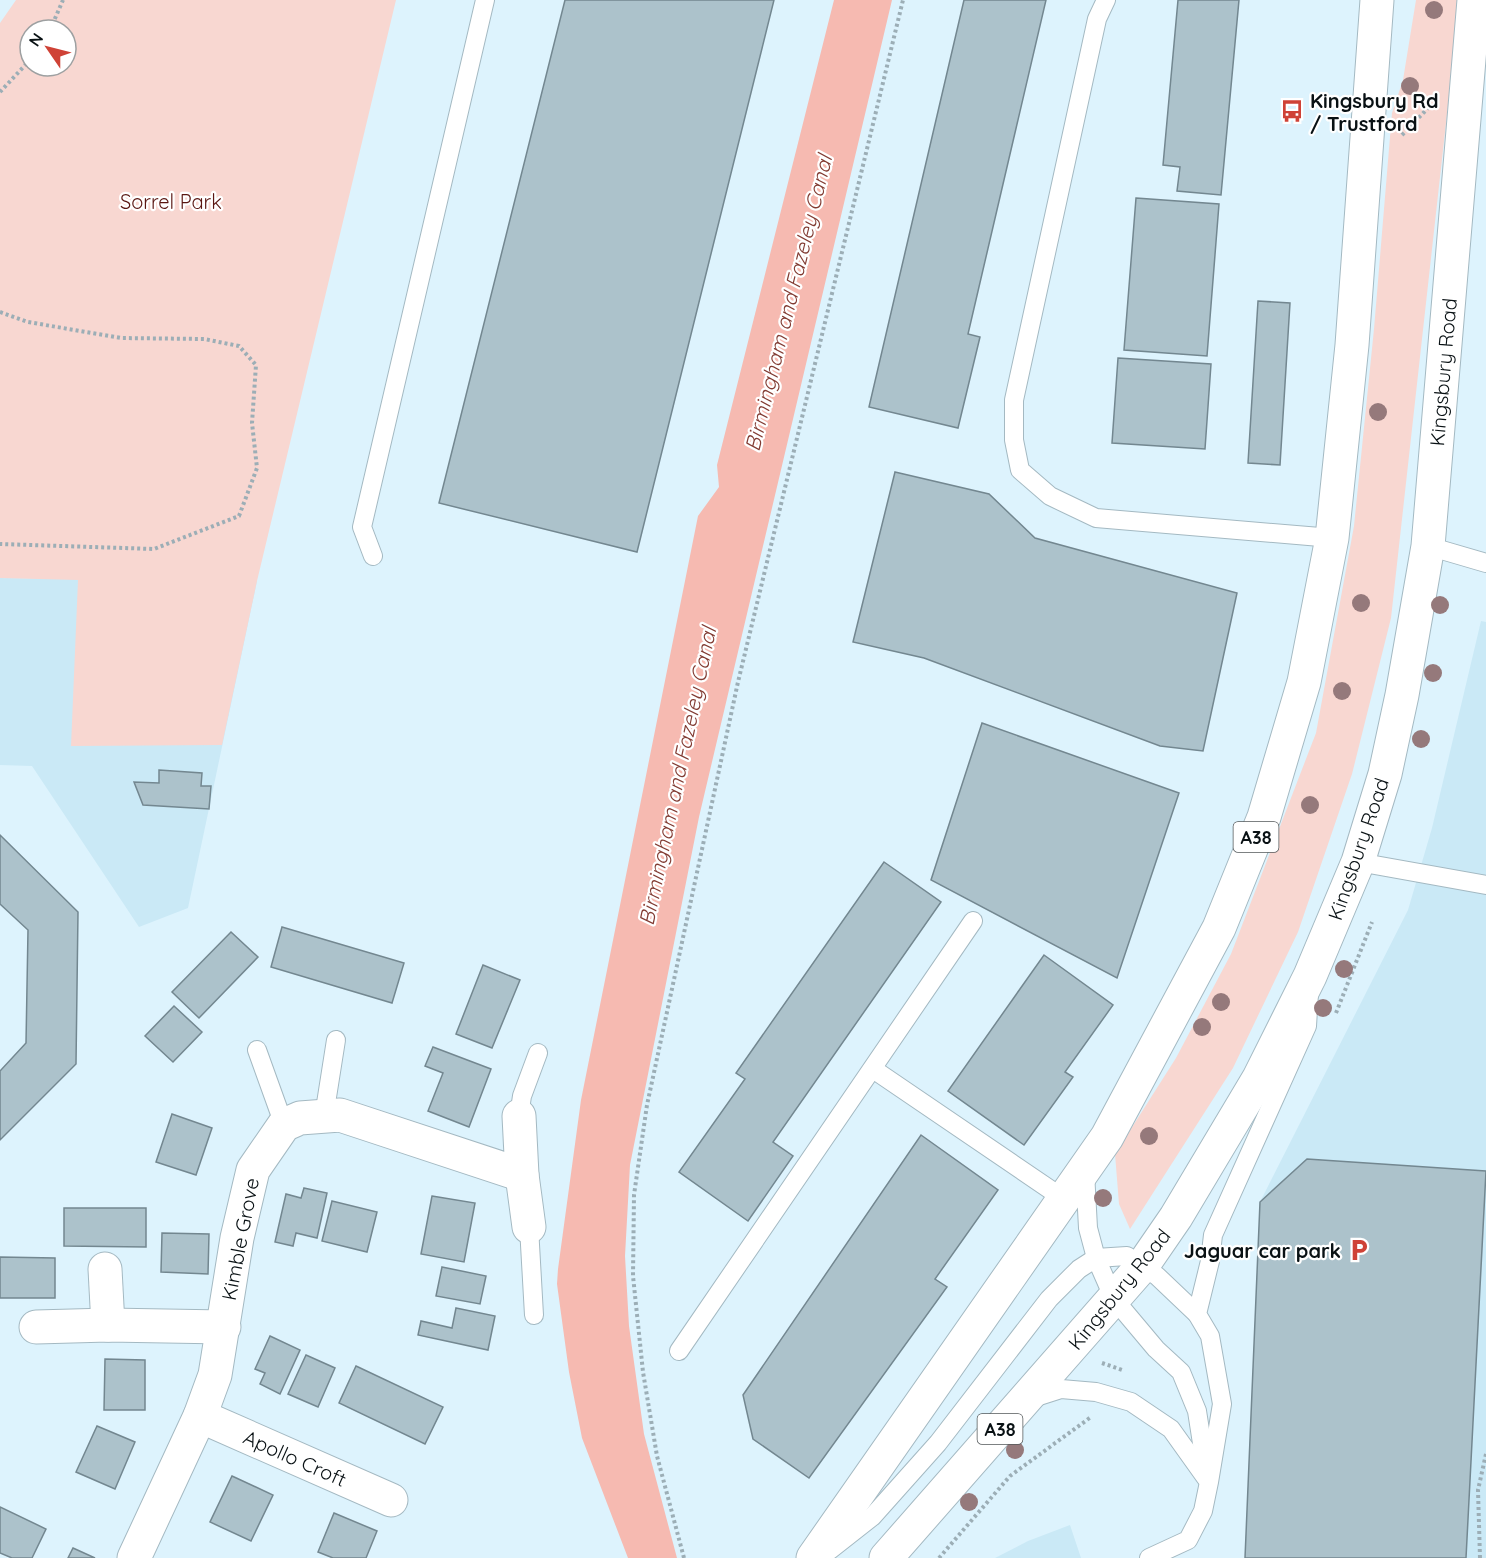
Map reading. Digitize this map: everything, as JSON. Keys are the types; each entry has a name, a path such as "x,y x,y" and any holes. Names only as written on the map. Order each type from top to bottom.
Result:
{"main road":[{"name":"A38","path":"813,1558 1112,1127 1219,928 1264,817 1304,682 1332,538 1352,345 1377,0"},
{"name":"Kingsbury Road","path":"886,1558 1143,1265 1176,1217 1259,1078 1310,976 1358,862 1387,763 1428,546 1474,0"},
{"path":"284,1125 300,1118 340,1115 522,1175"},
{"path":"519,1116 522,1175 529,1227"},
{"name":"Kimble Grove","path":"134,1558 200,1416 215,1375 237,1238 253,1170 284,1125"},
{"path":"105,1269 108,1325"},
{"path":"36,1327 108,1325 224,1327"},
{"name":"Apollo Croft","path":"200,1416 391,1500"}],"lane":[{"path":"374,556 362,527 485,0"},
{"path":"1106,0 1097,19 1014,400 1014,440 1020,470 1050,496 1096,518 1332,538"},
{"path":"1428,546 1486,563"},
{"path":"1358,862 1486,885"},
{"path":"679,1351 973,921"},
{"path":"1197,1314 1210,1260 1213,1235 1307,1026 1310,976"},
{"path":"324,1116 336,1040"},
{"path":"257,1050 284,1125"},
{"path":"519,1116 522,1096 538,1053"},
{"path":"873,1069 1064,1199"},
{"path":"1085,1168 1088,1228 1096,1258 1114,1299 1155,1349 1181,1372 1197,1411 1209,1482"},
{"path":"529,1227 534,1315"},
{"path":"819,1558 872,1517 938,1443 1050,1299 1079,1269 1096,1258 1127,1256 1143,1265 1197,1314 1210,1336 1222,1404 1203,1511 1188,1540 1149,1558"},
{"path":"1026,1400 1061,1389 1095,1392 1131,1402 1171,1429 1209,1482"}],"path":[{"path":"55,18 63,0"},
{"path":"684,1558 657,1456 643,1372 633,1276 634,1195 647,1105 738,682 903,0"},
{"path":"0,92 18,73"},
{"path":"1365,148 1388,149 1444,92 1468,89"},
{"path":"0,312 28,322 122,338 204,339 239,346 256,365 252,423 257,468 238,516 154,549 0,544"},
{"path":"1480,1558 1478,1490 1486,1454"}],"shaded area":[{"path":"0,578 257,581 188,908 139,927 32,766 0,765"},
{"name":"Jaguar car park","path":"1481,621 1486,622 1486,1558 1245,1558 1260,1202 1408,910 1432,828"},
{"path":"1070,1525 1081,1558 995,1558 1028,1541"}],"green space":[{"name":"Sorrel Park","path":"16,0 396,0 257,581 222,745 71,746 78,580 0,578 0,23"},
{"path":"1416,0 1457,0 1452,69 1391,618 1352,774 1298,932 1233,1068 1130,1229 1119,1204 1115,1154 1176,1058 1231,954 1316,733 1354,526 1374,329 1392,113 1403,80"}],"water":[{"name":"Birmingham and Fazeley Canal","path":"834,0 892,0 699,817 630,1165 625,1256 629,1326 644,1434 677,1558 628,1558 582,1438 569,1372 557,1284 558,1269 581,1100 698,516 719,487 717,465"}],"building":[{"path":"565,0 774,0 637,552 439,503"},
{"path":"964,0 1046,0 968,334 980,337 958,428 869,407"},
{"path":"1178,0 1239,0 1221,195 1177,191 1180,167 1163,165"},
{"path":"1136,198 1219,204 1207,356 1124,350"},
{"path":"1258,301 1290,303 1280,465 1248,463"},
{"path":"1118,358 1211,364 1205,449 1112,443"},
{"path":"895,472 989,494 1035,538 1237,593 1203,751 1160,746 924,658 853,642"},
{"path":"982,723 1179,793 1117,978 931,880"},
{"path":"159,770 202,773 201,786 211,786 209,809 143,805 134,782 159,783"},
{"path":"0,835 78,912 76,1064 0,1140 0,1071 26,1043 28,930 0,904"},
{"path":"884,862 941,902 773,1142 793,1156 748,1221 679,1172 745,1079 736,1073"},
{"path":"282,927 404,963 392,1003 271,967"},
{"path":"231,932 258,957 199,1018 172,992"},
{"path":"1044,955 1113,1005 1065,1072 1073,1077 1024,1145 948,1091"},
{"path":"483,965 520,980 492,1048 456,1034"},
{"path":"174,1006 202,1032 173,1062 145,1036"},
{"path":"433,1047 491,1069 469,1127 428,1111 443,1073 425,1066"},
{"path":"172,1114 212,1128 196,1175 156,1162"},
{"path":"921,1135 998,1190 935,1279 947,1287 809,1478 753,1439 743,1395"},
{"name":"Jaguar car park","path":"1307,1159 1486,1171 1466,1558 1245,1558 1260,1202"},
{"path":"304,1188 327,1193 317,1238 296,1233 293,1246 275,1242 286,1194 301,1198"},
{"path":"432,1196 475,1203 464,1262 421,1254"},
{"path":"332,1201 377,1212 367,1252 322,1241"},
{"path":"64,1208 146,1208 146,1247 64,1246"},
{"path":"162,1233 209,1234 208,1274 161,1272"},
{"path":"0,1257 55,1258 55,1298 0,1298"},
{"path":"442,1267 486,1276 480,1304 436,1296"},
{"path":"456,1308 495,1316 488,1350 418,1335 421,1321 452,1328"},
{"path":"270,1336 300,1350 280,1394 260,1384 265,1373 255,1369"},
{"path":"306,1355 335,1368 318,1407 288,1394"},
{"path":"105,1359 145,1360 145,1410 104,1410"},
{"path":"356,1366 443,1407 425,1444 339,1403"},
{"path":"97,1426 135,1442 115,1489 76,1472"},
{"path":"232,1476 273,1495 251,1541 210,1522"},
{"path":"0,1507 46,1529 32,1558 12,1558 0,1553"},
{"path":"334,1513 377,1531 366,1558 333,1558 318,1552"},
{"path":"73,1548 95,1558 68,1558"}],"place":[{"name":"Kingsbury Rd / Trustford","path":"1292,111"},
{"name":"Jaguar car park","path":"1359,1250"}]}
